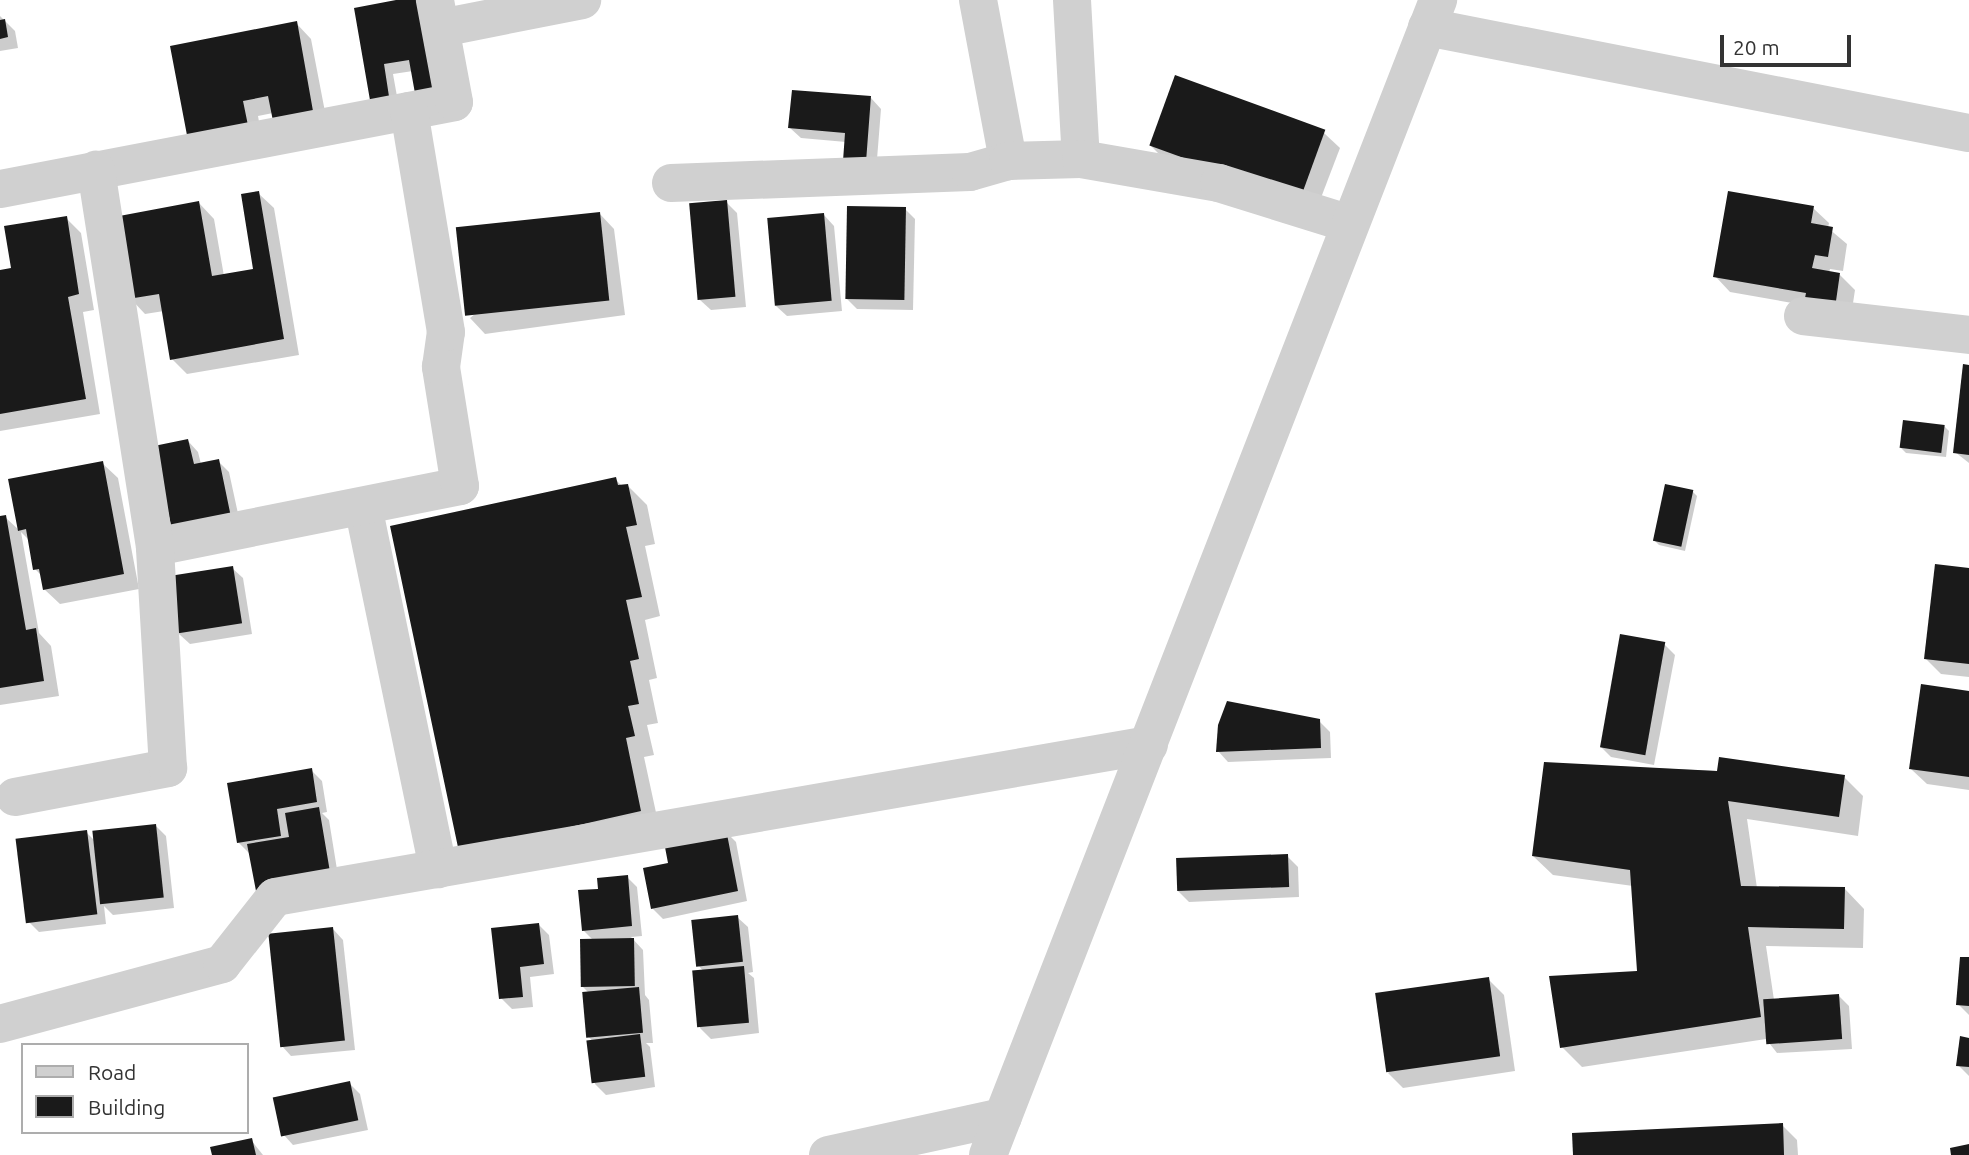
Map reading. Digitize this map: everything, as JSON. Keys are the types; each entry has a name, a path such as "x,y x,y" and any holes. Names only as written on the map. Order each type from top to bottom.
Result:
{"street":[{"path":"0,189 454,102 438,14 582,0"},
{"path":"978,0 1008,161"},
{"path":"1072,0 1081,159"},
{"path":"988,1155 1432,13 1969,133"},
{"path":"155,547 460,486 441,367 446,332 409,111"},
{"path":"671,183 970,172 1008,161 1081,159 1219,183 1350,225"},
{"path":"15,796 167,768 155,547 96,170"},
{"path":"1803,316 1969,335"},
{"path":"363,506 438,869"},
{"path":"0,1024 222,964 275,897 1149,745"},
{"path":"828,1155 1003,1117"}],"building":[{"path":"396,0 418,0 435,95 416,99 409,60 384,64 390,103 371,106 354,8"},
{"path":"5,19 8,37 0,39 0,20"},
{"path":"297,21 316,128 276,136 268,96 243,101 251,140 190,151 170,46"},
{"path":"1175,75 1325,130 1300,200 1149,145"},
{"path":"792,90 871,96 866,162 843,161 845,133 788,128"},
{"path":"259,191 284,339 170,360 159,294 128,299 114,217 199,201 212,276 253,269 241,194"},
{"path":"1728,191 1814,206 1811,223 1833,227 1828,257 1815,255 1812,268 1840,273 1835,308 1804,303 1806,293 1713,277"},
{"path":"727,200 735,297 698,300 689,203"},
{"path":"847,206 906,207 904,300 845,299"},
{"path":"600,212 609,301 465,316 456,227"},
{"path":"824,213 832,301 775,306 767,218"},
{"path":"67,216 79,294 68,297 86,399 0,414 0,270 11,268 4,226"},
{"path":"1963,364 1969,365 1969,455 1953,453"},
{"path":"1903,420 1945,425 1941,453 1900,448"},
{"path":"188,439 194,464 219,459 232,522 173,535 154,446"},
{"path":"103,461 124,574 43,590 39,569 33,570 26,529 18,531 8,479"},
{"path":"616,477 618,485 628,484 637,525 626,527 642,597 626,600 639,659 630,661 639,704 628,706 635,736 626,738 641,811 459,852 390,526"},
{"path":"1665,484 1693,490 1681,547 1653,541"},
{"path":"6,515 26,630 36,628 44,681 0,688 0,516"},
{"path":"1935,564 1969,568 1969,664 1924,659"},
{"path":"233,566 242,623 177,634 168,576"},
{"path":"1620,634 1665,642 1645,755 1600,747"},
{"path":"1921,684 1969,691 1969,777 1909,769"},
{"path":"1227,701 1320,719 1321,748 1216,752 1218,725"},
{"path":"1719,757 1845,775 1839,817 1728,801 1741,886 1845,887 1844,929 1748,927 1761,1017 1560,1048 1549,976 1637,971 1630,870 1532,856 1544,762 1717,771"},
{"path":"312,768 317,802 277,809 281,836 237,843 227,783"},
{"path":"319,807 331,878 256,891 247,844 289,837 285,813"},
{"path":"156,824 164,898 100,904 92,831"},
{"path":"726,829 738,891 651,909 643,868 668,863 664,842"},
{"path":"87,830 97,914 26,923 16,839"},
{"path":"1288,854 1289,887 1177,891 1176,858"},
{"path":"628,875 632,926 582,931 578,890 598,889 597,878"},
{"path":"738,915 743,962 696,967 691,920"},
{"path":"539,923 544,964 520,967 523,997 499,999 491,928"},
{"path":"333,927 345,1040 280,1047 268,934"},
{"path":"634,938 635,986 581,987 580,939"},
{"path":"1960,957 1969,957 1969,1006 1956,1005"},
{"path":"744,966 749,1023 697,1027 692,971"},
{"path":"1489,977 1500,1056 1386,1072 1375,993"},
{"path":"639,987 643,1033 586,1038 582,992"},
{"path":"1839,994 1842,1039 1766,1044 1763,999"},
{"path":"640,1034 645,1077 592,1083 586,1041"},
{"path":"1960,1036 1969,1038 1969,1067 1956,1066"},
{"path":"350,1081 358,1120 281,1137 273,1097"},
{"path":"1783,1123 1784,1155 1573,1155 1572,1133"},
{"path":"252,1138 256,1155 212,1155 210,1147"},
{"path":"1969,1144 1969,1155 1951,1155 1950,1148"}]}
